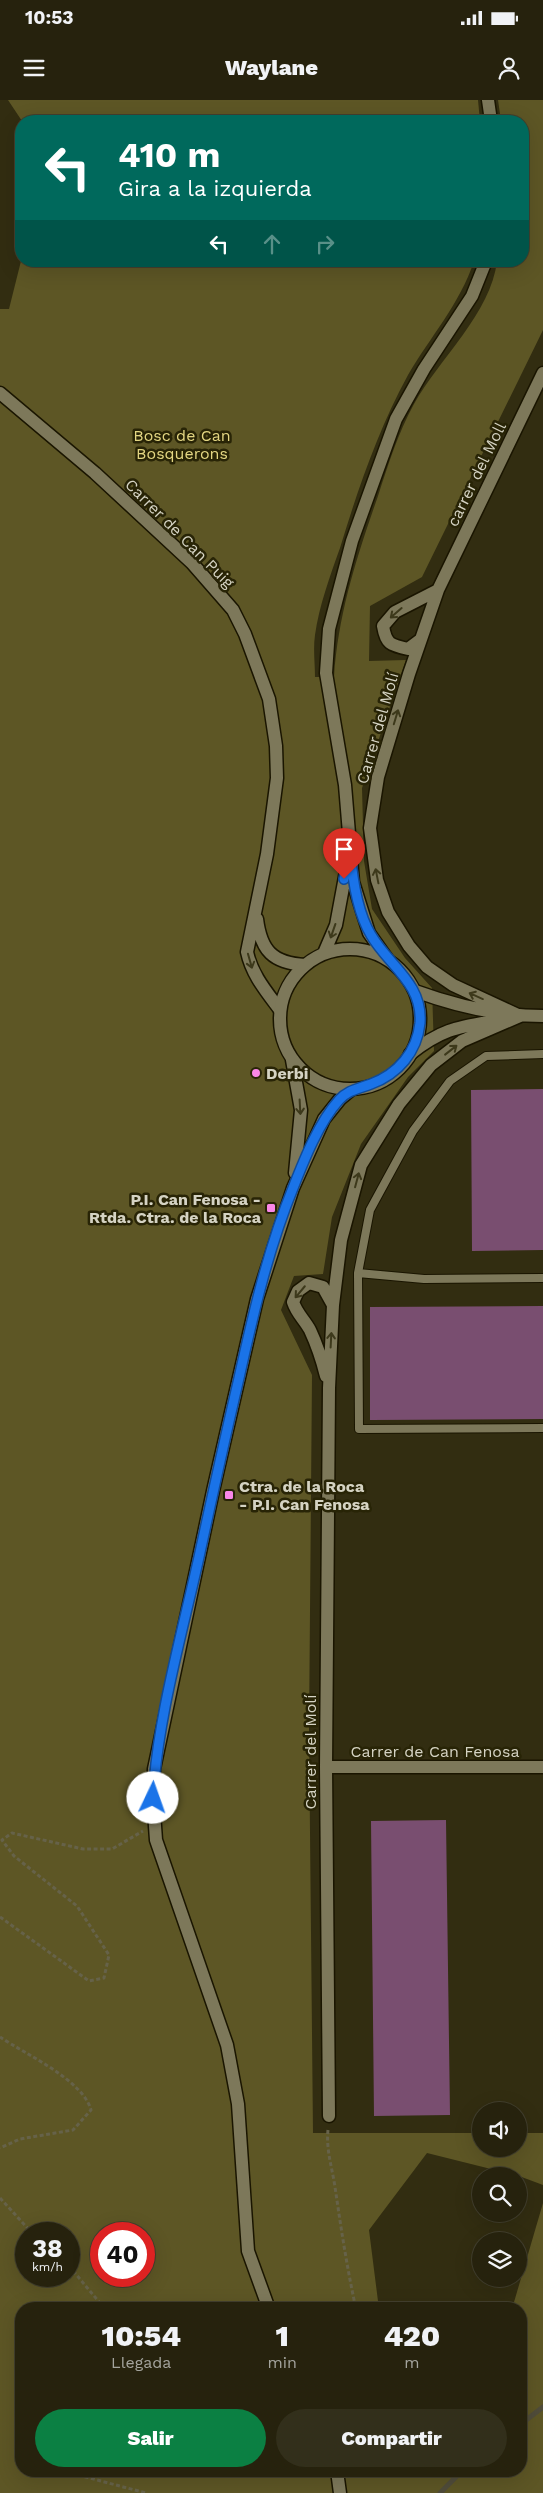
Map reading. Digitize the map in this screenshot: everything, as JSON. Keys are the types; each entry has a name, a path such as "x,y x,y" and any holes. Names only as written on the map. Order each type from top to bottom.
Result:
{"street":[{"path":"488,100 490,115"},
{"path":"410,1054 417,1038 420,1024 420,1013 415,991 408,980 388,960 369,933 352,882 345,785 326,673 326,649 332,613 363,508 396,419 424,369 472,296 484,267"},
{"name":"carrer del Moll","path":"438,590 543,373"},
{"name":"Carrer de Can Puig","path":"0,393 95,473 192,563 233,610 245,634 269,699 276,746 277,778 256,914 247,952 250,965 257,980 280,1010"},
{"path":"420,640 408,649 393,646 385,638 383,626 395,612 438,590"},
{"name":"Carrer del Molí","path":"438,590 420,640 378,777 370,828 377,880 388,912 409,946 427,967 453,986 520,1016"},
{"path":"324,953 336,925 350,849"},
{"name":"Carrer de Can Puig","path":"256,914 259,937 273,956 282,961 305,965"},
{"path":"293,1188 301,1110 291,1059 281,1032 280,1010 292,982 305,965 324,953 349,949 360,950 388,960"},
{"path":"415,991 452,1005 520,1016 543,1016"},
{"path":"291,1059 311,1077 338,1088 352,1089 366,1086 388,1076 410,1054 428,1040 451,1028 520,1016"},
{"name":"Carrer del Molí","path":"329,2116 326,1767 329,1388 333,1305 341,1240 361,1164 399,1104 431,1065 462,1041 520,1016"},
{"path":"266,2302 248,2251 238,2104 228,2045 163,1864 154,1825 154,1769 211,1500 257,1299 293,1188 324,1119 340,1099 352,1089"},
{"name":"Carrer del Molí","path":"329,1388 320,1354 309,1327 296,1313 293,1302 298,1290 309,1283 323,1287 333,1305"},
{"name":"Carrer de Can Fenosa","path":"326,1767 543,1768"},
{"path":"338,2477 340,2493"}],"lane":[{"path":"543,1054 486,1056 450,1081 413,1131 370,1210 358,1273 358,1429 543,1428"},
{"path":"358,1273 424,1279 543,1278"}],"path":[{"path":"0,1917 89,1981 104,1978 109,1955 77,1906 14,1856 2,1840 12,1833 83,1849 112,1849 154,1825"},
{"path":"0,2037 67,2079 89,2103 92,2110 73,2130 20,2139 0,2148"},
{"path":"329,2116 326,2148 334,2184 344,2256 354,2302"},
{"path":"0,2198 21,2222"},
{"path":"80,2279 99,2302"},
{"path":"86,2477 146,2493"}],"green space":[{"path":"8,100 478,100 479,115 18,115"},
{"name":"Bosc de Can Bosquerons","path":"498,100 543,100 543,330 422,577 370,606 369,661 406,660 362,788 364,861 372,909 405,958 432,988 434,1051 408,1077 361,1144 332,1217 323,1274 294,1276 281,1310 312,1375 309,1731 313,2133 472,2133 472,2157 527,2157 527,2133 543,2133 543,2185 527,2179 527,2167 483,2167 427,2153 369,2230 378,2302 15,2302 15,2477 527,2477 527,2302 514,2302 518,2287 527,2287 527,2258 543,2203 543,2493 0,2493 0,309 9,309 20,267 472,267 453,306 408,375 397,396 369,460 354,504 325,591 315,635 315,677 334,677 344,608 350,585 363,541 403,426 424,387 463,335 485,299 493,280 496,267 529,267 529,115 500,115"}],"building":[{"path":"543,1089 543,1250 472,1251 471,1090"},
{"path":"543,1306 543,1419 370,1420 370,1307"},
{"path":"446,1820 450,2115 374,2116 371,1821"}],"waterway":[{"path":"527,2419 543,2407"},
{"path":"440,2493 456,2477"}],"place":[{"name":"Derbi","path":"256,1073"},
{"name":"P.I. Can Fenosa - Rtda. Ctra. de la Roca","path":"271,1208"},
{"name":"Ctra. de la Roca - P.I. Can Fenosa","path":"229,1495"}],"route":[{"path":"153,1798 154,1769 159,1740 217,1471 257,1299 293,1188 324,1119 340,1099 352,1089 378,1082 399,1067 410,1054 417,1038 420,1024 420,1013 415,991 408,980 388,960 369,933 352,882 350,849 344,879"}]}
